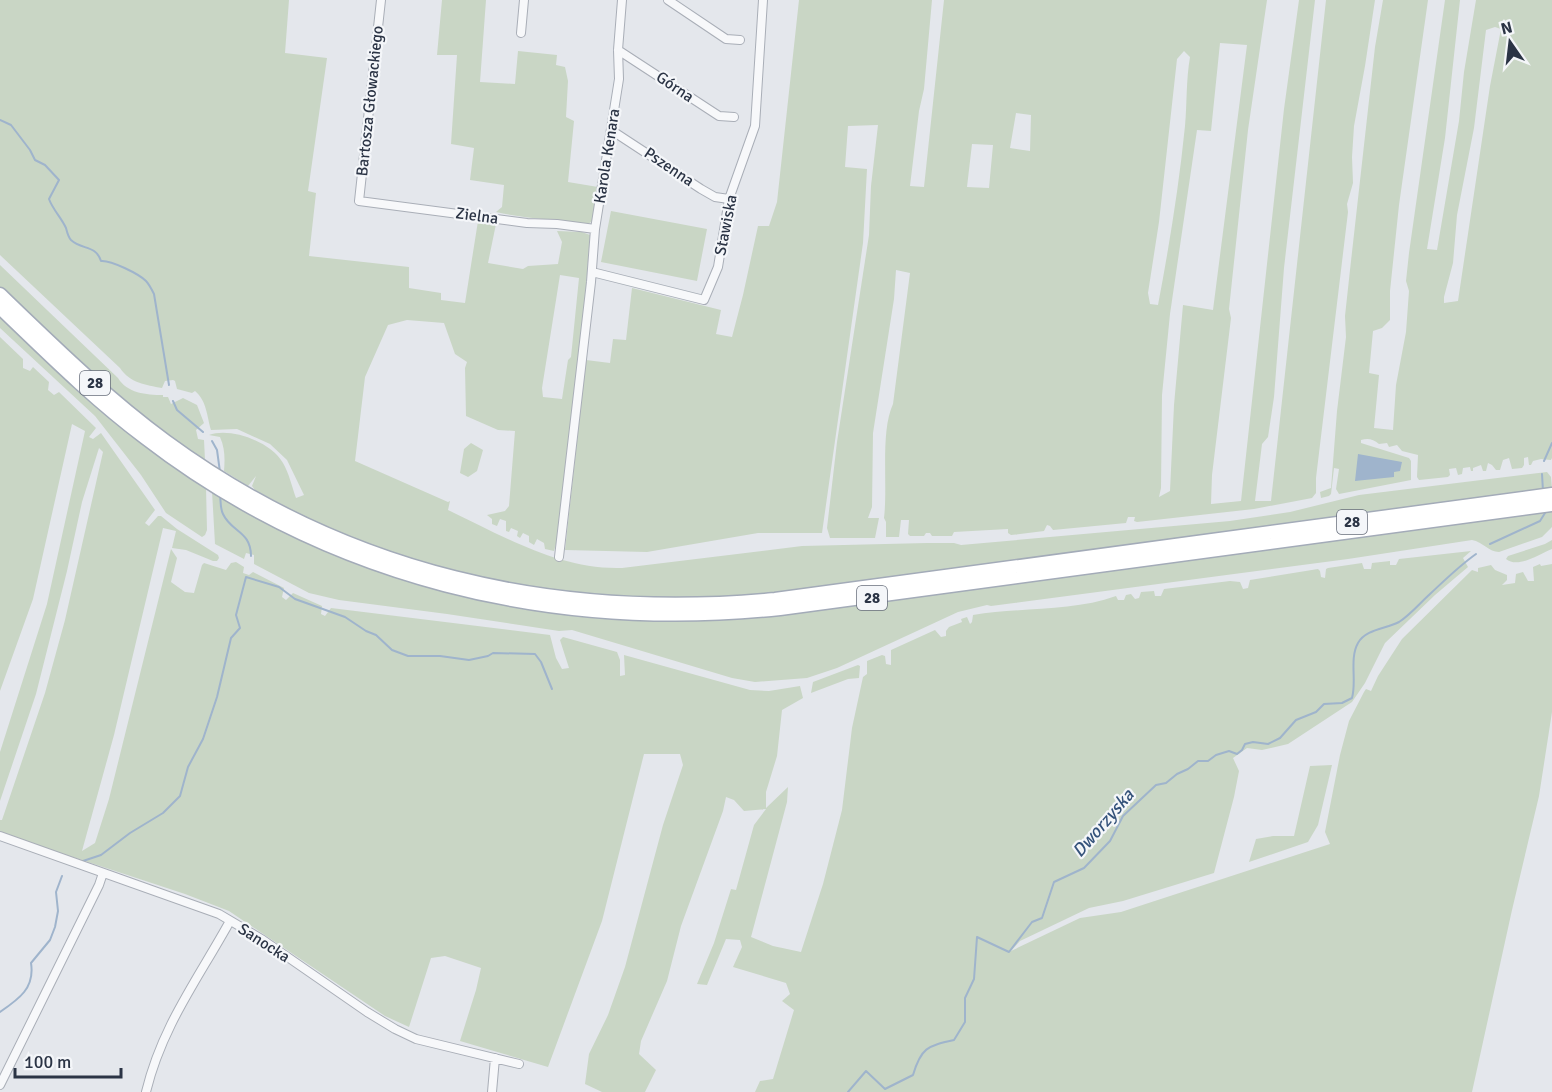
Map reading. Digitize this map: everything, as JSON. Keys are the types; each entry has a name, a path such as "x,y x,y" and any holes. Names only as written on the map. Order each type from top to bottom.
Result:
{"main road":[{"name":"28","path":"0,294 112,398 195,467"},
{"name":"28","path":"0,308 65,370 146,439 195,467 294,530 345,553 437,584 548,607 610,614 654,615 726,614 821,604 1518,504 1552,494"},
{"name":"28","path":"1518,504 1552,505"}],"street":[{"name":"Bartosza Głowackiego","path":"359,201 381,0"},
{"path":"521,33 524,0"},
{"name":"Karola Kenara","path":"559,556 595,229 619,79 618,50 622,0"},
{"path":"668,0 726,39 740,40"},
{"name":"Stawiska","path":"592,272 664,292 704,300 718,267 729,199 755,126 763,0"},
{"name":"Górna","path":"618,50 719,116 734,117"},
{"name":"Pszenna","path":"611,130 701,189 715,197 729,199"},
{"name":"Zielna","path":"359,201 527,224 557,224 595,229"},
{"name":"Sanocka","path":"0,836 204,909 230,921 395,1029 416,1039 519,1064"},
{"path":"0,1085 103,873"},
{"path":"146,1092 155,1059 172,1018 230,921"},
{"path":"492,1092 495,1058"}],"green space":[{"path":"0,0 289,0 285,53 327,58 308,191 316,193 309,256 409,267 409,288 441,293 441,300 465,303 478,221 496,224 488,263 523,269 528,266 558,264 562,242 557,231 582,232 590,235 583,326 554,551 545,549 544,543 537,539 534,545 529,542 529,536 523,533 520,538 517,536 518,531 511,528 509,532 506,531 506,521 500,519 497,526 492,524 492,519 487,515 505,511 509,506 515,431 498,430 466,416 465,368 467,362 455,354 444,323 407,320 388,325 365,377 355,461 450,501 448,510 532,550 576,563 622,568 802,546 927,543 961,545 1230,521 1290,512 1359,495 1547,472 1551,477 1552,489 783,594 641,600 498,583 425,565 363,543 312,521 255,490 252,486 256,476 248,486 224,471 223,445 220,437 209,435 228,433 250,438 277,455 289,476 296,498 304,495 287,460 270,444 237,429 211,430 204,404 199,395 195,391 192,393 177,389 173,380 165,381 162,388 150,386 129,377 0,255","holes":["560,275 579,278 571,357 568,360 562,399 543,397 542,388"]},
{"path":"442,0 486,0 480,82 515,84 518,51 557,55 556,65 565,67 568,81 566,117 574,121 568,182 598,187 592,221 587,225 496,212 502,207 504,185 470,180 474,148 451,144 457,55 437,55"},
{"path":"799,0 932,0 924,89 919,111 910,186 924,187 944,0 1267,0 1248,130 1229,309 1231,318 1212,475 1211,504 1241,501 1284,109 1299,0 1315,0 1284,268 1274,397 1268,437 1262,444 1255,501 1271,501 1326,0 1375,0 1354,126 1353,183 1347,204 1348,212 1316,493 1312,498 1254,509 1137,522 1134,521 1135,517 1128,517 1126,523 1053,530 1047,525 1044,531 1011,535 1008,529 954,532 952,536 932,536 926,533 924,536 910,536 908,534 909,520 901,520 899,537 886,537 885,444 893,404 910,273 896,270 894,299 873,433 872,507 868,518 879,518 875,538 830,538 827,528 837,442 869,235 871,186 878,125 848,126 845,167 867,169 863,243 822,533 758,533 647,552 565,550 586,360 610,363 613,339 626,340 632,288 721,310 716,334 732,337 758,226 769,226 777,202","holes":["1220,43 1247,45 1213,310 1183,305 1174,405 1170,491 1159,497 1162,395 1170,314 1197,130 1211,131","1184,51 1190,57 1180,171 1158,305 1150,304 1148,293 1159,222 1177,59","1016,113 1031,115 1030,151 1010,148","972,144 993,145 989,188 967,187"]},
{"path":"1383,0 1428,0 1399,205 1390,291 1390,320 1382,328 1373,331 1369,373 1379,375 1374,428 1393,430 1396,385 1406,332 1409,291 1406,281 1409,253 1445,0 1460,0 1445,138 1427,249 1437,250 1459,121 1464,72 1476,0 1552,0 1552,458 1551,460 1533,461 1529,465 1528,457 1524,458 1522,468 1512,469 1509,458 1503,460 1500,470 1496,470 1488,463 1486,471 1483,471 1481,465 1473,468 1473,471 1470,467 1463,468 1462,474 1458,475 1456,468 1449,469 1448,477 1419,480 1417,477 1418,455 1402,451 1397,445 1389,447 1387,443 1379,444 1373,440 1364,439 1361,443 1409,458 1411,480 1339,494 1336,489 1339,469 1334,468 1331,494 1321,498 1320,492 1331,488 1346,337 1345,316 1375,47","holes":["1495,27 1501,29 1490,86 1458,301 1444,303 1453,263 1457,215 1474,128 1486,30"]},
{"path":"611,211 707,229 697,281 601,262"},
{"path":"0,265 126,387 144,394 163,395 163,397 168,397 171,404 183,398 197,405 204,423 196,430 198,439 204,440 205,460 126,404 0,288"},
{"path":"0,314 159,455 206,487 207,530 205,535 202,537 166,513 141,475 95,416 0,328"},
{"path":"0,337 23,359 23,368 30,371 33,367 49,382 48,390 54,395 59,392 96,428 89,437 93,439 101,433 155,510 145,523 149,526 158,516 161,516 218,555 219,558 213,561 186,550 172,548 176,531 163,528 114,735 82,851 95,843 109,799 171,549 177,558 171,582 185,592 194,593 204,563 226,570 231,563 236,562 244,567 243,573 249,575 253,572 284,588 282,597 286,600 293,593 322,606 321,614 325,616 331,608 550,635 556,658 562,669 569,668 560,640 563,637 617,652 620,660 620,676 625,675 624,655 750,690 769,691 800,686 803,698 782,710 777,756 766,792 766,808 788,787 787,802 751,937 773,946 801,952 823,884 842,810 852,728 863,677 867,674 867,661 882,655 885,656 886,664 891,665 891,650 935,630 941,637 946,636 949,627 962,622 961,619 967,617 970,624 973,615 1082,605 1116,596 1118,600 1124,600 1126,595 1131,594 1135,599 1139,598 1141,592 1154,591 1155,596 1161,596 1164,589 1230,581 1240,582 1243,589 1248,588 1250,580 1318,569 1321,577 1325,578 1328,568 1362,563 1364,569 1371,569 1372,563 1390,561 1390,565 1396,565 1399,559 1471,551 1463,558 1468,567 1385,643 1365,683 1352,702 1288,744 1262,750 1247,748 1233,758 1239,771 1214,873 1123,901 1089,908 1020,941 1011,951 1080,918 1121,912 1330,844 1325,832 1349,721 1364,692 1366,689 1371,691 1402,639 1472,570 1478,572 1478,568 1491,565 1495,570 1507,575 1507,580 1502,585 1515,583 1516,574 1523,572 1528,581 1534,581 1533,567 1540,564 1541,566 1552,564 1552,712 1539,796 1472,1092 755,1092 760,1081 773,1079 794,1010 782,1001 790,994 786,983 733,967 742,947 740,940 726,939 707,985 697,984 714,943 731,889 736,890 754,825 766,809 744,811 734,800 726,797 681,926 667,981 641,1041 639,1054 656,1070 645,1092 602,1092 585,1084 589,1054 608,1015 625,967 663,825 683,765 680,754 644,754 602,921 548,1067 460,1041 481,968 445,956 431,958 409,1027 385,1016 229,911 185,894 0,833 0,820 2,820 45,693 65,620 103,452 99,448 82,502 36,694 0,801 0,752 47,604 85,431 72,424 33,599 0,691"},
{"path":"471,443 483,450 477,471 468,477 460,473 464,449"},
{"path":"212,491 357,562 418,584 504,605 548,612 647,621 718,619 806,611 1552,510 1552,527 1542,537 1499,552 1472,540 1348,559 987,605 958,612 837,668 807,678 755,682 732,678 572,630 559,631 339,600 309,593 254,564 254,555 246,553 244,559 215,544"},
{"path":"1552,540 1552,549 1529,560 1511,562 1506,559 1508,556"},
{"path":"860,666 859,678 848,679 811,693 813,682"},
{"path":"1332,765 1318,825 1308,842 1249,862 1256,839 1294,836 1310,766"}],"water":[{"path":"1358,454 1402,462 1400,471 1394,472 1394,477 1355,481"}],"waterway":[{"path":"0,120 11,125 35,160 45,165 59,180 49,199 71,240 96,252 101,261 118,265 137,275 149,285 154,294 169,385"},
{"path":"173,401 177,410 203,432"},
{"path":"212,441 217,450 220,472"},
{"name":"Dworzyska","path":"1544,461 1552,443"},
{"name":"Dworzyska","path":"1542,474 1543,491"},
{"path":"220,495 221,507 226,520 248,541 251,556"},
{"name":"Dworzyska","path":"1490,544 1540,521 1545,509"},
{"name":"Dworzyska","path":"848,1092 866,1071 885,1089 913,1075 919,1059 926,1050 937,1044 954,1040 965,1022 965,998 974,979 977,937 1009,952 1032,922 1042,918 1054,882 1084,868 1110,841 1123,816 1156,785 1166,783 1198,761 1208,761 1216,755 1229,751 1237,754 1245,744 1253,742 1268,744 1280,738 1296,720 1316,712 1324,704 1342,703 1352,698 1355,649 1362,638 1371,632 1399,622 1476,554"},
{"path":"83,861 101,855 130,833 163,813 180,796 188,767 203,739 217,697 231,638 240,628 236,615 246,577 279,587 295,599 345,617 376,635 392,650 408,656 440,656 469,660 493,653 535,654 541,662 552,689"},
{"path":"0,1012 24,992 31,979 31,963 50,940 58,911 56,892 62,876"}]}
